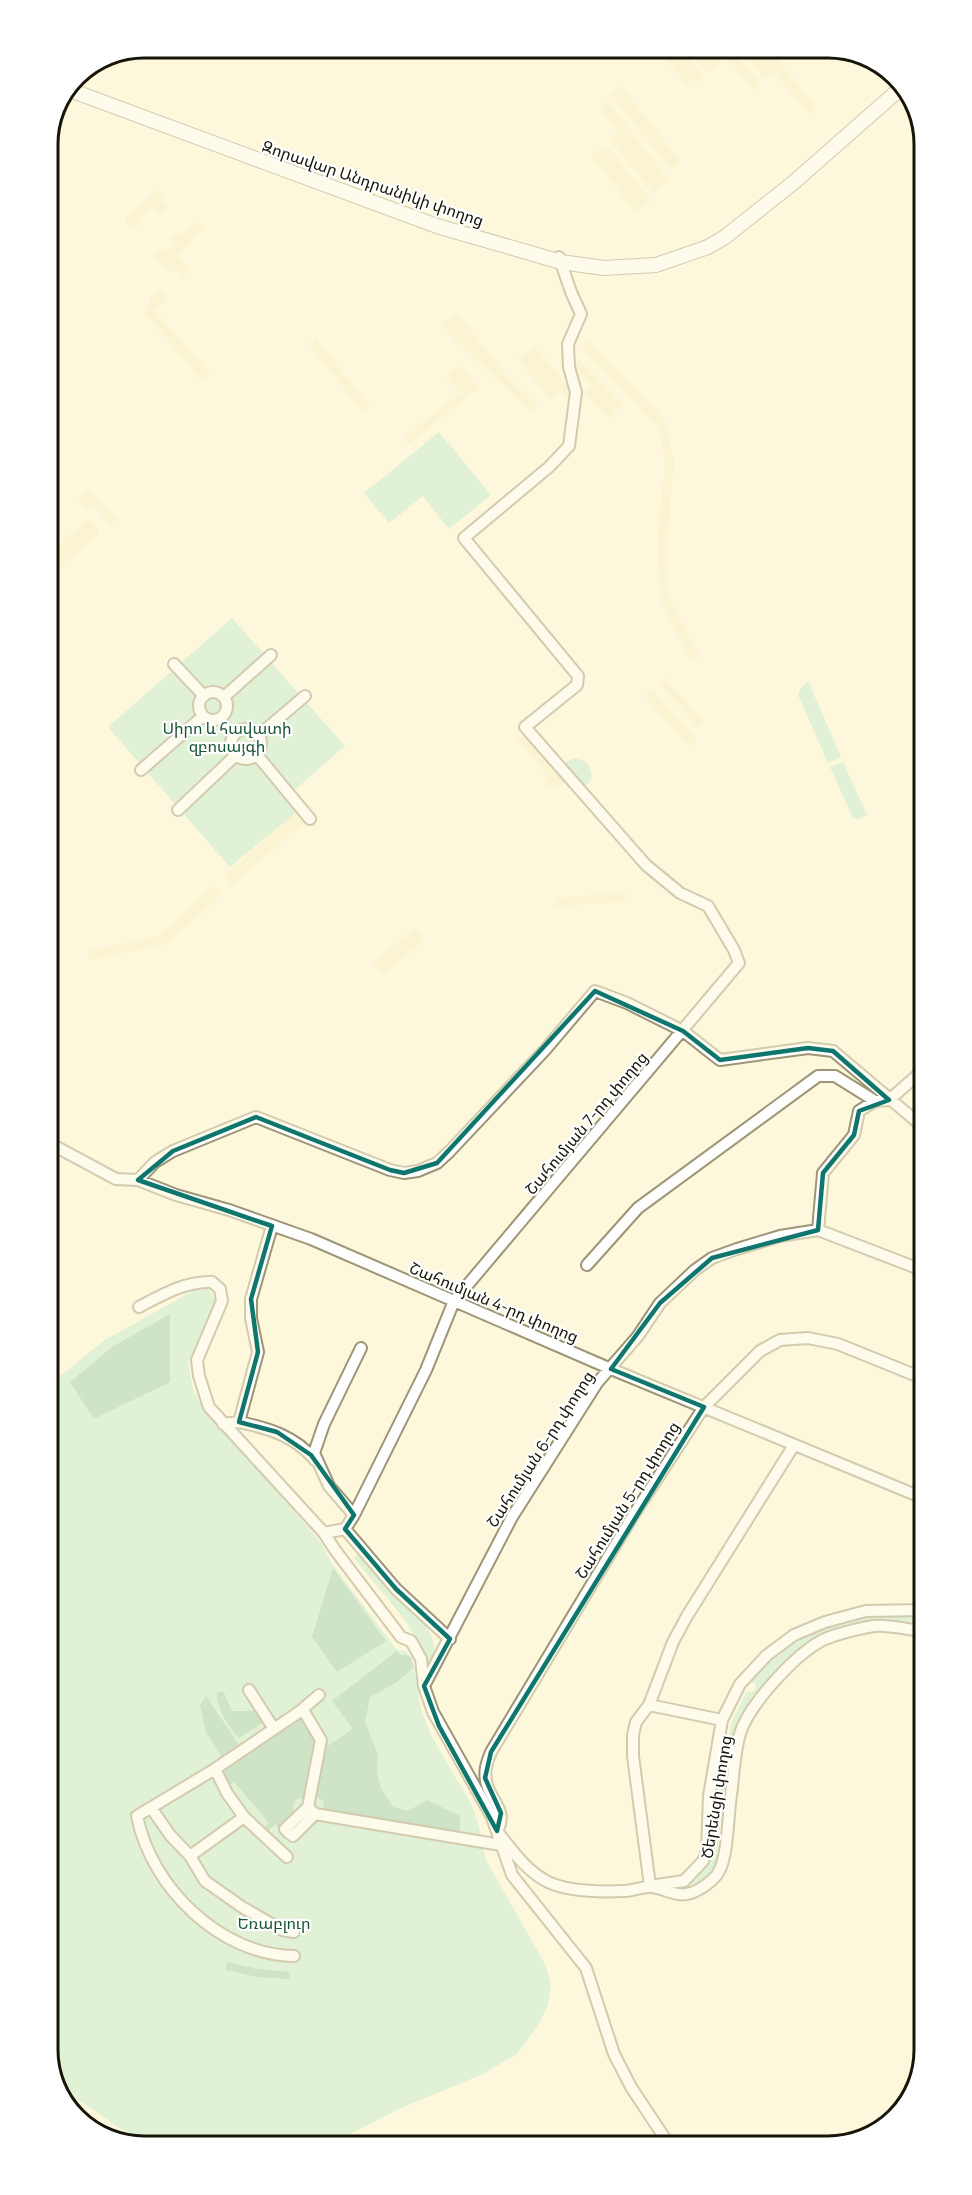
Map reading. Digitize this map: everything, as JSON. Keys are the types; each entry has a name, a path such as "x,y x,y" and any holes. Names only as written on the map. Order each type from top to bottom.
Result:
{"main road":[{"name":"Զորավար Անդրանիկի փողոց","path":"81,87 429,219 560,259 604,264 663,259 706,243 752,210 893,89"},
{"name":"Զորավար Անդրանիկի փողոց","path":"76,92 419,220 560,259 604,268 656,265 708,247 725,237 774,198 896,92"}],"street":[{"name":"Շահումյան 7-րդ փողոց","path":"345,1529 426,1370 454,1301 739,963 734,950 708,906 680,893 646,864 525,727 577,685 578,676 464,538 549,467 569,446 576,392 569,367 568,344 581,314 560,259"},
{"path":"224,697 271,655"},
{"path":"174,664 204,696"},
{"path":"214,692 224,697 227,707 223,717 213,720 203,716 199,706 204,696 214,692"},
{"path":"259,735 305,696"},
{"path":"141,770 203,716"},
{"path":"223,717 236,732"},
{"path":"248,729 259,735 262,746 257,755 246,759 236,755 231,743 236,732 248,729"},
{"path":"178,810 236,755"},
{"path":"257,755 310,819"},
{"path":"138,1180 155,1162 173,1151 256,1117 390,1170 404,1173 418,1171 437,1163 467,1135 595,991 627,1003 683,1031 720,1060 808,1048 833,1051 914,1120"},
{"path":"587,1264 638,1208 818,1076 835,1076 875,1101"},
{"path":"914,1078 889,1100 875,1101 859,1111 854,1135 823,1173 818,1230 914,1267"},
{"name":"Շահումյան 4-րդ փողոց","path":"58,1148 116,1179 138,1180 311,1239 611,1369 914,1495"},
{"path":"239,1422 258,1352 251,1318 251,1299 272,1226"},
{"name":"Շահումյան 6-րդ փողոց","path":"424,1686 512,1516 597,1383 638,1336 660,1303 695,1270 712,1258 780,1236 818,1230"},
{"path":"139,1307 171,1290 200,1282 212,1282 219,1289 222,1301 197,1360 204,1397 209,1407 324,1533 401,1637 411,1641 421,1659 424,1686 439,1726 492,1817 512,1875 586,1968 614,2054 631,2087 663,2136"},
{"name":"Շահումյան 5-րդ փողոց","path":"497,1831 502,1823 501,1813 487,1788 485,1778 491,1752 634,1514 704,1407 760,1351 780,1340 808,1338 838,1344 914,1375"},
{"path":"354,1515 329,1486 314,1453 324,1424 361,1348"},
{"path":"223,1424 239,1422 277,1432 302,1448 316,1461"},
{"path":"650,1886 633,1756 633,1735 636,1722 649,1705 673,1642 687,1616 794,1445"},
{"path":"324,1533 345,1529 396,1589 450,1639"},
{"name":"Ծերենցի փողոց","path":"497,1831 525,1865 540,1877 556,1885 587,1890 626,1891 684,1881 703,1861 707,1852 709,1796 722,1720 740,1684 767,1655 794,1635 825,1622 866,1611 914,1610"},
{"name":"Ծերենցի փողոց","path":"650,1886 672,1894 689,1893 701,1888 718,1874 725,1853 728,1816 742,1730 756,1703 806,1652 824,1640 875,1626 914,1630"},
{"path":"249,1690 274,1729"},
{"path":"294,1956 280,1956 240,1945 200,1919 182,1901 162,1874 141,1835 137,1816 152,1809 303,1710 319,1695"},
{"path":"649,1705 722,1720"},
{"path":"276,1846 289,1833 293,1836 312,1811 321,1740 303,1710"},
{"path":"215,1768 227,1793 244,1817 287,1857"},
{"path":"152,1809 170,1835 190,1856 205,1881 242,1907 282,1930 294,1932"},
{"path":"312,1811 501,1845"},
{"path":"190,1856 244,1817"}],"highlighted area":[{"path":"595,991 683,1031 720,1060 808,1048 833,1051 889,1100 859,1111 854,1135 823,1173 818,1230 712,1258 660,1303 611,1369 704,1407 491,1752 485,1778 501,1813 497,1831 439,1726 424,1686 450,1639 396,1589 345,1529 354,1515 311,1455 277,1432 239,1422 258,1352 251,1299 272,1226 138,1180 173,1151 256,1117 390,1170 404,1173 437,1163"}],"shaded area":[{"path":"666,59 689,59 703,77 696,82 693,79 686,84"},
{"path":"695,59 719,59 721,62 707,73"},
{"path":"728,59 739,59 760,84 753,90"},
{"path":"749,59 777,59 817,108 809,114 774,72 765,79"},
{"path":"621,86 681,162 671,170 611,94"},
{"path":"608,102 669,180 653,193 610,139 616,135 614,132 617,129 600,109"},
{"path":"609,148 651,200 636,212 591,156 600,149 603,152"},
{"path":"159,189 165,196 161,200 167,207 158,215 151,207 138,218 142,223 133,230 124,219"},
{"path":"199,221 206,228 177,254 190,269 183,276 176,268 170,273 154,256 163,248 166,251 175,243 171,239 178,233 180,236"},
{"path":"160,289 168,299 154,310 211,375 203,382 145,313 150,298"},
{"path":"457,312 508,378 539,407 533,413 446,331 442,323"},
{"path":"316,338 370,407 363,412 309,344"},
{"path":"588,340 649,404 657,409 666,424 674,462 667,545 668,595 699,656 691,661 661,602 657,541 665,465 659,428 581,347"},
{"path":"535,346 572,391 566,396 562,391 550,400 518,359"},
{"path":"579,360 623,404 609,418 584,393 592,385 573,365"},
{"path":"460,365 479,387 409,444 404,438 460,393 446,376"},
{"path":"90,489 117,520 111,525 93,504 85,510 77,500"},
{"path":"89,519 100,533 59,568 59,544"},
{"path":"665,678 704,722 698,727 659,684"},
{"path":"651,689 697,740 690,747 644,696"},
{"path":"524,733 565,782 558,788 554,783 549,788 543,781 548,776 517,739"},
{"path":"298,811 307,820 232,885 224,875"},
{"path":"214,885 222,894 167,944 90,960 88,951 159,936"},
{"path":"625,892 626,901 556,907 555,898"},
{"path":"415,928 425,940 383,975 373,963"}],"green space":[{"path":"439,432 491,495 449,529 423,496 389,523 364,493"},
{"name":"Սիրո և հավատի զբոսայգի","path":"232,618 345,746 289,795 298,811 230,867 108,727"},
{"path":"808,681 841,757 828,763 798,695 800,689"},
{"path":"573,758 585,762 591,770 592,779 586,785 578,785 565,769 566,762"},
{"path":"843,762 867,815 859,819 853,818 830,767"},
{"name":"Եռաբլուր","path":"209,1289 215,1300 188,1363 194,1393 322,1544 332,1564 397,1650 406,1651 414,1667 421,1709 431,1735 470,1802 477,1819 486,1860 546,1966 551,1986 547,2008 537,2027 517,2054 483,2074 401,2108 346,2136 136,2136 119,2128 70,2094 60,2068 58,2051 58,1377 105,1340 194,1290"},
{"path":"170,1314 170,1382 94,1419 70,1382 112,1347"},
{"path":"360,1554 424,1622 433,1642 432,1664 426,1662 413,1633 395,1607 354,1558"},
{"path":"333,1568 386,1641 337,1672 312,1637"},
{"path":"876,1616 914,1617 914,1622 881,1621 844,1627 832,1632 782,1667 757,1692 746,1710 735,1741 723,1802 715,1869 702,1881 677,1889 711,1851 717,1800 731,1724 746,1692 756,1689 755,1684 749,1681 770,1656 785,1645 822,1628"},
{"path":"397,1651 400,1655 411,1657 414,1667 397,1682 370,1697 365,1722 378,1755 377,1772 381,1788 393,1807 408,1811 427,1800 460,1816 460,1839 324,1812 323,1800 315,1797 323,1749 353,1729 332,1701"},
{"path":"223,1691 232,1711 257,1711 264,1722 239,1738 220,1710 217,1692"},
{"path":"206,1696 239,1745 221,1756 206,1732 200,1705"},
{"path":"301,1716 318,1742 306,1800 301,1798 294,1801 293,1809 297,1814 280,1830 275,1824 268,1831 265,1827 269,1823 234,1782 230,1785 223,1777 226,1765"},
{"path":"227,1962 258,1969 290,1972 289,1979 257,1977 226,1970"}]}
